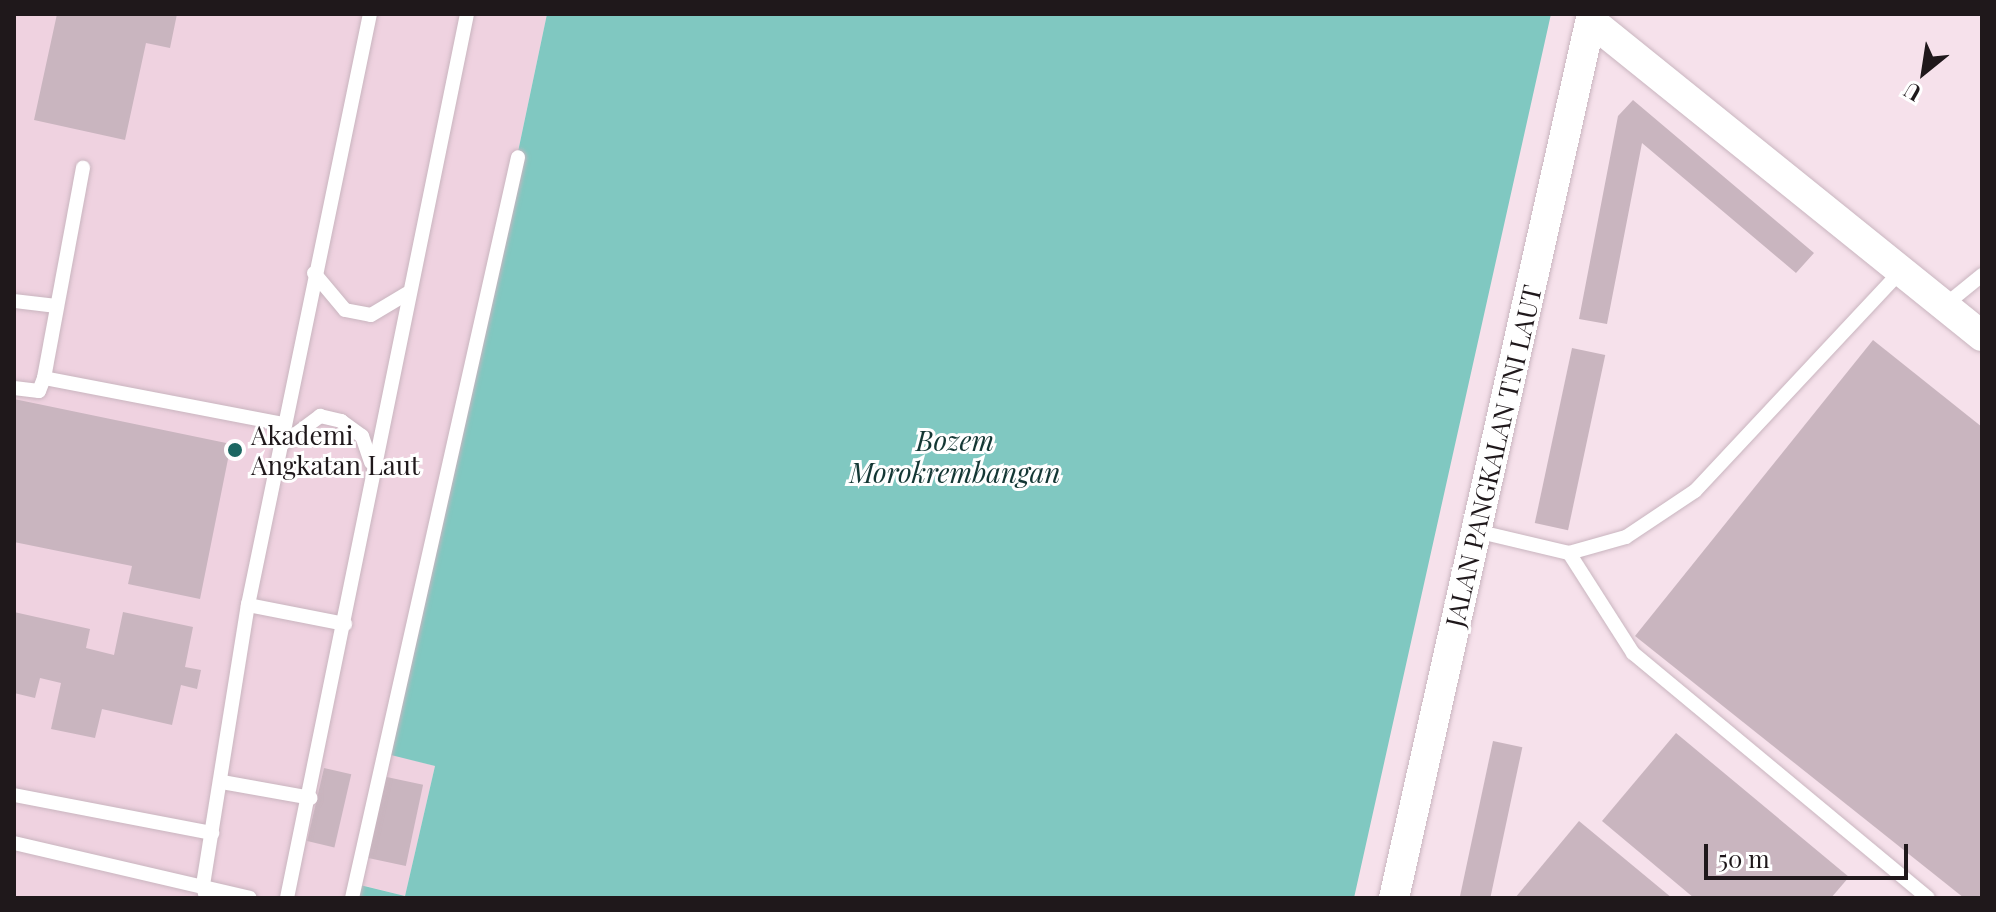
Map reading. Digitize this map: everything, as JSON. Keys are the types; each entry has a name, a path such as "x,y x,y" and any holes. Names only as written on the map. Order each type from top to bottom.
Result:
{"street":[{"path":"1592,17 1899,273 1982,336"},
{"name":"JALAN PANGKALAN TNI LAUT","path":"1394,898 1592,17"}],"lane":[{"path":"205,892 248,605 314,273 370,14"},
{"path":"287,898 311,798 345,624 371,464 467,14"},
{"path":"352,898 518,157"},
{"path":"14,388 39,391 44,378 83,168"},
{"path":"314,273 345,310 371,315 406,294"},
{"path":"1476,531 1569,553 1626,537 1695,491 1899,273"},
{"path":"1944,306 1982,275"},
{"path":"14,301 56,306"},
{"path":"44,378 283,424"},
{"path":"281,445 320,416 341,421 362,436 371,464"},
{"path":"1569,553 1633,653 1928,898"},
{"path":"248,605 345,624"},
{"path":"222,782 311,798"},
{"path":"14,795 212,833"},
{"path":"14,843 205,892 250,898"}],"shaded area":[{"name":"Akademi Angkatan Laut","path":"14,14 547,14 391,754 435,766 405,896 361,885 358,898 14,898"}],"water":[{"name":"Bozem Morokrembangan","path":"547,14 1551,14 1354,898 358,898 360,885 405,896 435,766 391,755"}],"building":[{"path":"57,14 177,14 170,48 146,43 125,140 34,120"},
{"path":"1633,100 1814,253 1796,273 1642,143 1607,324 1579,319 1618,116"},
{"path":"1873,340 1982,427 1982,898 1964,898 1635,636"},
{"path":"1572,348 1605,355 1568,530 1535,523"},
{"path":"14,399 231,444 200,599 128,584 132,566 14,542"},
{"path":"14,612 90,629 86,648 114,655 123,612 193,627 185,667 201,670 197,689 181,685 172,725 102,709 95,738 51,729 61,683 40,678 35,698 14,693"},
{"path":"1676,733 1849,877 1831,898 1694,898 1602,821"},
{"path":"1493,741 1522,747 1490,898 1460,898"},
{"path":"324,768 351,774 334,847 307,841"},
{"path":"382,776 423,785 406,866 365,857"},
{"path":"1579,821 1672,898 1515,898"}],"place":[{"name":"Akademi Angkatan Laut","path":"235,450"}]}
